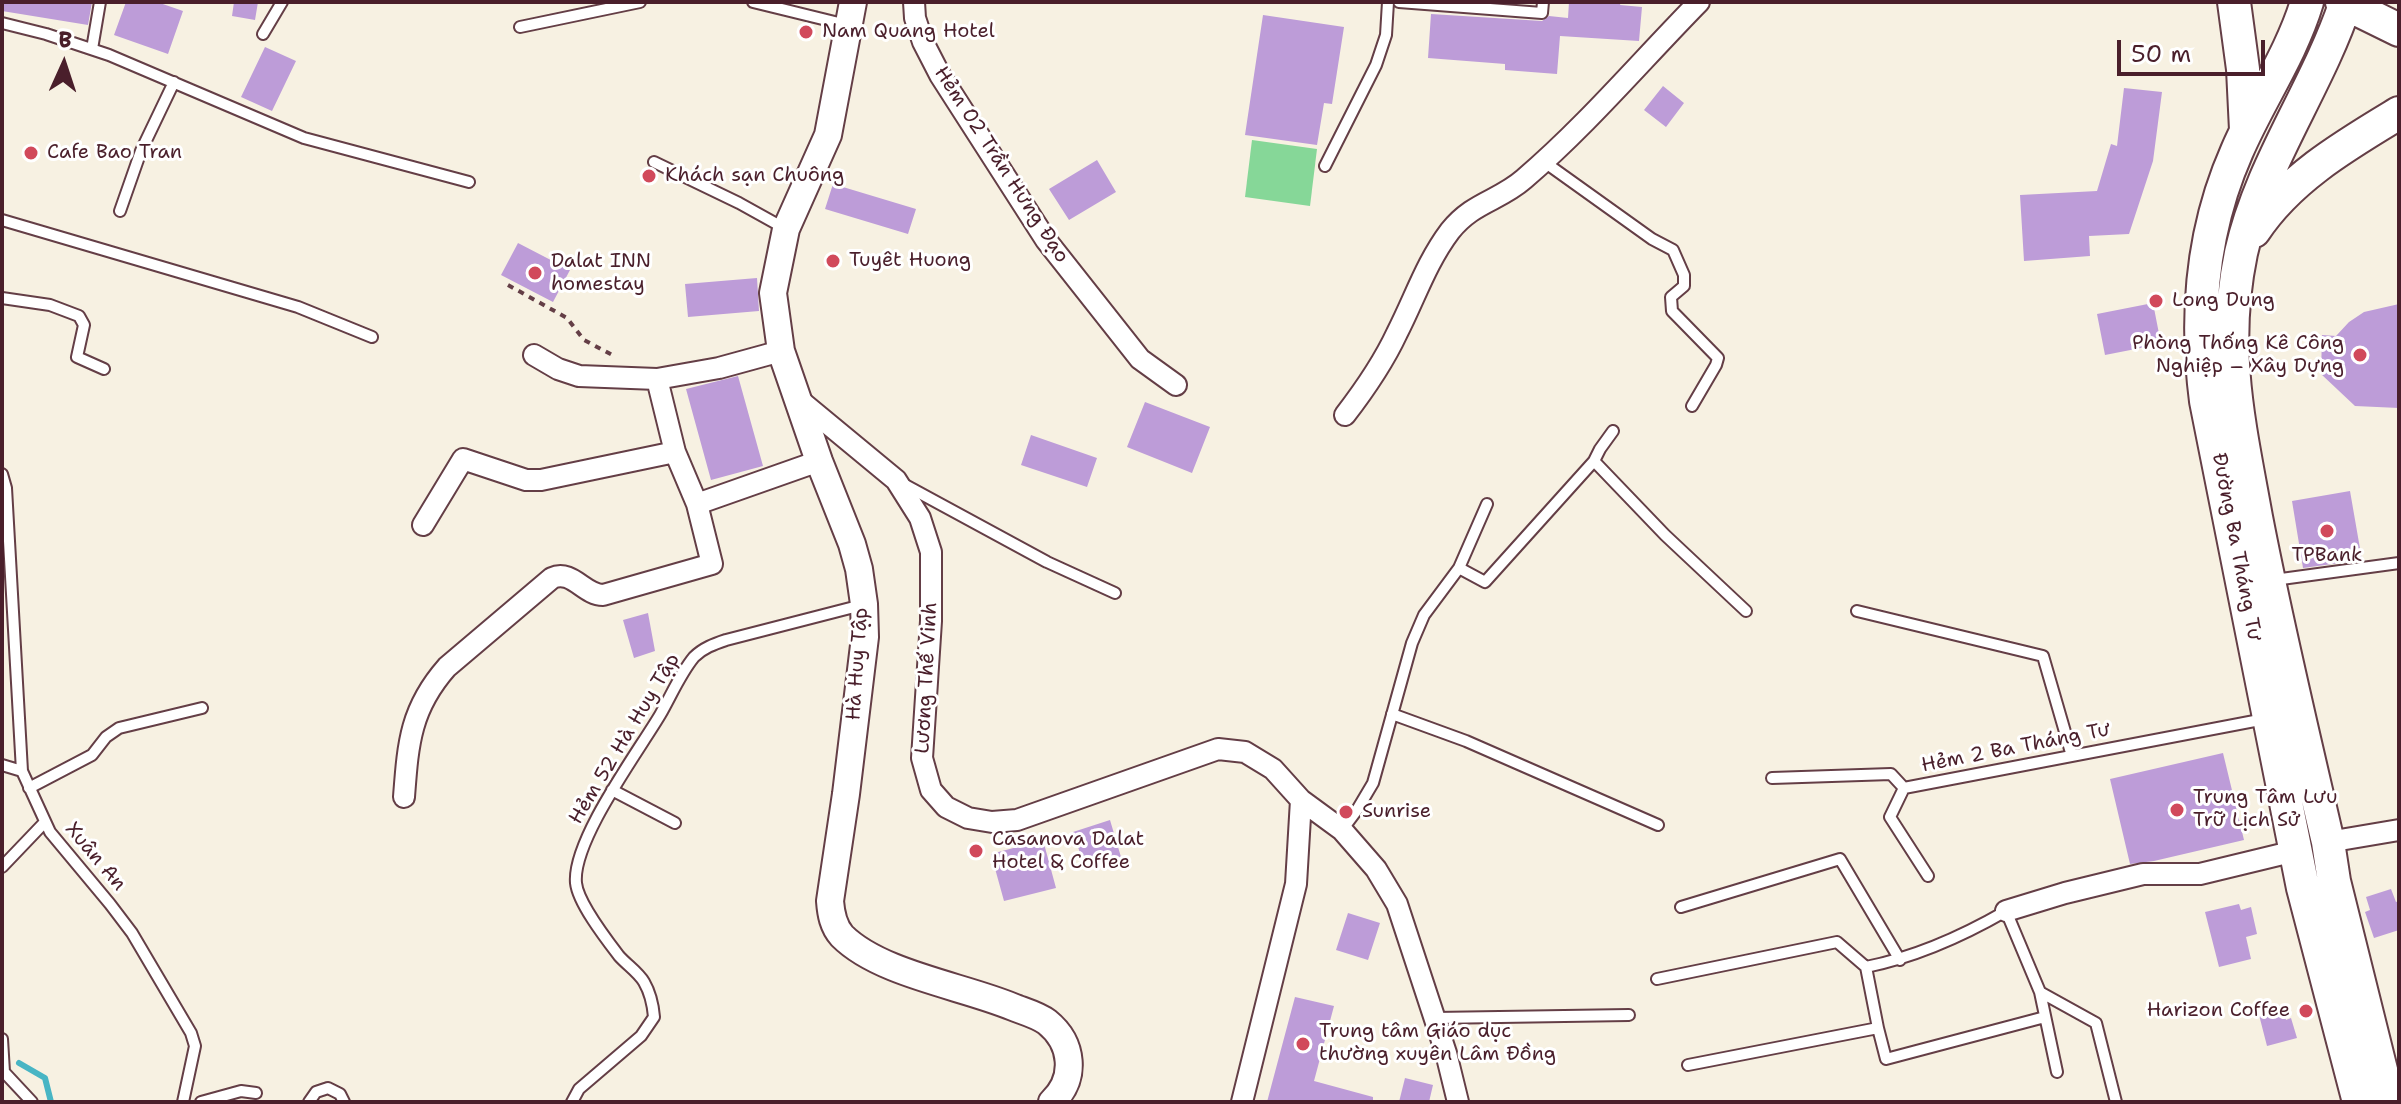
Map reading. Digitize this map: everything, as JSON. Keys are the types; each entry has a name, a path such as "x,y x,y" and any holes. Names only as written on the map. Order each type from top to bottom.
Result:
{"main road":[{"path":"2234,2 2243,69 2246,133"},
{"name":"Đường Ba Tháng Tư","path":"2307,2 2290,48 2246,133 2225,182 2208,245 2201,307 2202,370 2295,851 2359,1102"},
{"path":"2345,3 2399,30"},
{"name":"Đường Ba Tháng Tư","path":"2345,3 2322,63 2270,164 2259,192 2242,250 2231,323 2233,385 2268,581 2328,842 2334,881 2389,1102"},
{"path":"2208,245 2242,250 2263,218 2289,189 2355,140 2399,113"},
{"path":"2303,888 2334,881"}],"street":[{"name":"Hẻm 02 Trần Hưng Đạo","path":"914,2 915,18 923,42 940,75 1046,240 1140,359 1176,385"},
{"path":"1345,415 1376,372 1426,268 1452,229 1466,214 1522,182 1631,76 1699,2"},
{"name":"Hà Huy Tập","path":"851,14 828,135 786,229 773,293 781,351 852,544 864,604 865,637 830,901 831,916 840,934 864,953 912,974 999,1001 1045,1020 1063,1040 1070,1060 1068,1075 1058,1097 1052,1102"},
{"path":"534,355 558,369 579,376 657,379 719,368 781,351"},
{"path":"404,797 413,723 429,690 447,667 558,575 571,579 591,593 603,595 712,564 697,504 675,452 657,379"},
{"name":"Lương Thế Vinh","path":"798,399 896,480 920,518 931,552 931,621 922,758 931,790 946,807 968,818 992,822 1017,820 1218,749 1245,752 1273,769 1301,800 1342,830 1376,869 1397,904 1446,1053 1458,1102"},
{"path":"423,525 463,459 526,480 541,480 675,452"},
{"path":"697,504 819,461"},
{"path":"1242,1102 1296,884 1301,800"},
{"path":"2328,842 2399,830"},
{"path":"2006,911 2143,874 2200,874 2295,851"}],"lane":[{"path":"92,49 100,2"},
{"path":"263,34 282,2"},
{"path":"520,27 640,2"},
{"path":"753,2 851,14"},
{"path":"1325,166 1376,65 1386,35 1388,2"},
{"path":"1399,2 1542,13 1543,2"},
{"path":"2,23 92,49 304,138 469,182"},
{"path":"120,211 141,151 174,82"},
{"path":"1543,161 1652,239 1673,250 1684,275 1684,286 1671,297 1672,311 1718,358 1692,406"},
{"path":"654,162 786,229"},
{"path":"2,220 298,307 372,337"},
{"path":"2,298 50,305 79,316 84,325 77,357 104,369"},
{"path":"1459,568 1485,582 1594,461 1613,431"},
{"path":"1594,461 1665,535 1746,611"},
{"name":"Xuân An","path":"2,474 6,488 22,771 50,832 132,933 191,1033 195,1046 183,1102"},
{"path":"896,480 1047,562 1115,593"},
{"path":"1342,830 1373,783 1412,643 1424,615 1459,568 1487,504"},
{"path":"2268,581 2399,563"},
{"name":"Hẻm 52 Hà Huy Tập","path":"572,1102 579,1089 641,1036 654,1017 652,998 643,980 620,957 598,925 576,882 584,844 612,790 688,666 705,648 864,604"},
{"path":"1857,611 2043,656 2072,756"},
{"path":"29,788 92,755 106,737 119,728 202,708"},
{"path":"1392,714 1466,741 1658,825"},
{"name":"Hẻm 2 Ba Tháng Tư","path":"1772,778 1891,774 1904,788 2270,718"},
{"path":"2,765 22,771"},
{"path":"1904,788 1890,817 1928,876"},
{"path":"612,790 675,823"},
{"path":"2,867 45,822"},
{"path":"1681,907 1840,859 1900,960"},
{"path":"1866,967 1900,960 1967,934 2006,911 2040,992 2057,1072"},
{"path":"1657,979 1837,942 1866,967 1886,1059 2045,1017"},
{"path":"2040,992 2096,1023 2116,1102"},
{"path":"1435,1018 1629,1015"},
{"path":"1688,1065 1878,1028"},
{"path":"2,1039 4,1072 32,1102"},
{"path":"309,1102 316,1092 328,1088 340,1094 344,1102"},
{"path":"201,1102 241,1091 256,1093"}],"path":[{"path":"508,285 567,318 584,340 620,360"}],"green space":[{"path":"1252,140 1317,149 1310,206 1245,197"}],"building":[{"path":"2,2 92,2 88,25 2,11"},
{"path":"126,2 157,2 183,11 168,54 114,35"},
{"path":"234,2 258,2 255,20 232,16"},
{"path":"1569,2 1621,2 1620,5 1642,7 1639,41 1560,36 1557,74 1505,70 1505,64 1428,58 1431,14 1542,21 1549,16 1568,18"},
{"path":"1263,15 1344,27 1332,104 1324,103 1317,145 1245,135"},
{"path":"265,47 296,61 272,111 241,97"},
{"path":"1663,86 1684,103 1666,127 1644,110"},
{"path":"2124,88 2162,92 2153,161 2129,234 2089,236 2090,256 2024,261 2020,195 2097,191 2111,144 2117,146"},
{"path":"1097,160 1116,192 1069,220 1049,189"},
{"path":"833,184 916,209 908,234 825,209"},
{"name":"Dalat INN homestay","path":"518,243 570,270 553,302 501,275"},
{"path":"757,278 759,311 688,317 685,284"},
{"path":"2153,303 2161,344 2105,355 2097,314"},
{"name":"Phòng Thống Kê Công Nghiệp – Xây Dựng","path":"2399,304 2399,408 2355,406 2321,374 2322,335 2336,336 2364,312"},
{"path":"738,376 763,466 711,480 686,389"},
{"path":"1145,402 1210,427 1192,473 1127,447"},
{"path":"1031,435 1097,458 1087,487 1021,465"},
{"name":"TPBank","path":"2350,491 2362,560 2303,568 2292,501"},
{"path":"648,613 655,651 634,658 623,620"},
{"name":"Trung Tâm Lưu Trữ Lịch Sử","path":"2223,753 2244,840 2130,864 2110,779"},
{"path":"1110,820 1121,857 1085,868 1073,832"},
{"path":"1043,840 1056,888 1004,901 991,854"},
{"path":"2391,889 2396,902 2399,901 2399,930 2374,938 2365,912 2370,910 2366,897"},
{"path":"2239,904 2241,910 2251,907 2257,934 2246,937 2251,959 2219,967 2205,912"},
{"path":"1348,913 1380,923 1368,960 1336,950"},
{"name":"Trung tâm Giáo dục thường xuyên Lâm Đồng","path":"1295,997 1334,1006 1314,1081 1373,1097 1373,1102 1267,1102"},
{"path":"2282,1005 2286,1020 2291,1018 2297,1038 2267,1046 2258,1011"},
{"path":"1405,1078 1433,1085 1429,1102 1399,1102"}],"waterway":[{"path":"19,1063 45,1078 51,1102"}],"place":[{"name":"Nam Quang Hotel","path":"806,32"},
{"name":"Cafe Bao Tran","path":"31,153"},
{"name":"Khách sạn Chuông","path":"649,176"},
{"name":"Tuyêt Huong","path":"833,261"},
{"name":"Dalat INN homestay","path":"535,273"},
{"name":"Long Dung","path":"2156,301"},
{"name":"Phòng Thống Kê Công Nghiệp – Xây Dựng","path":"2360,355"},
{"name":"TPBank","path":"2327,531"},
{"name":"Trung Tâm Lưu Trữ Lịch Sử","path":"2177,810"},
{"name":"Sunrise","path":"1346,812"},
{"name":"Casanova Dalat Hotel & Coffee","path":"976,851"},
{"name":"Harizon Coffee","path":"2306,1011"},
{"name":"Trung tâm Giáo dục thường xuyên Lâm Đồng","path":"1303,1044"}]}
